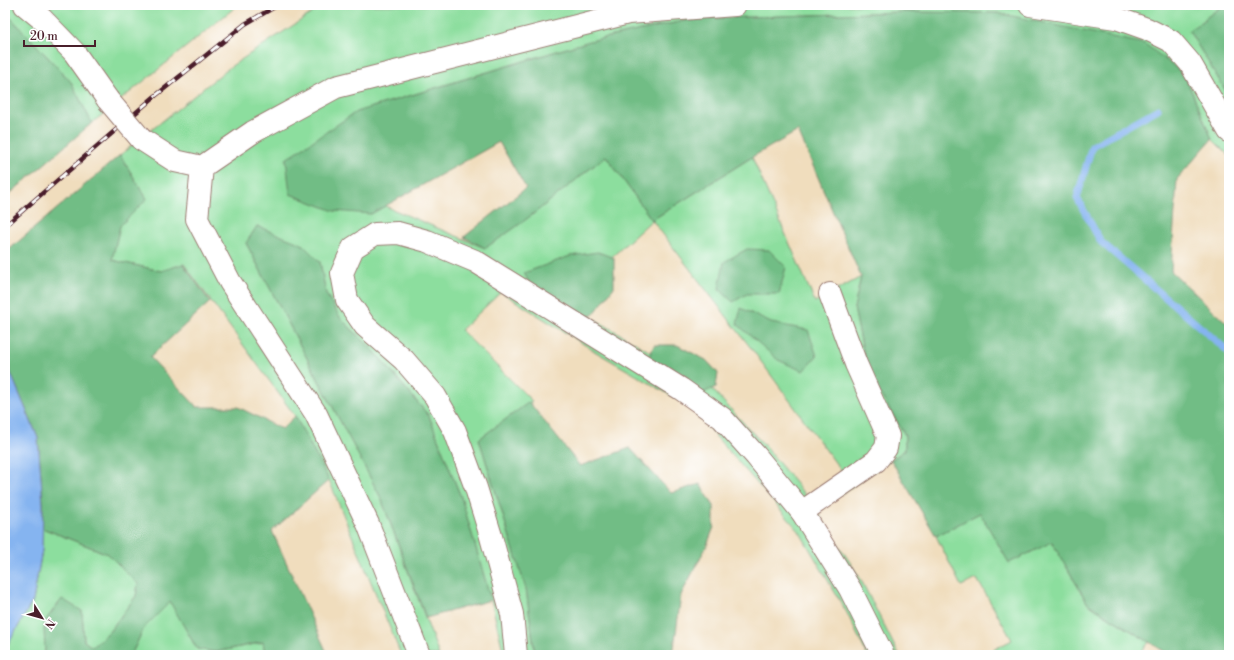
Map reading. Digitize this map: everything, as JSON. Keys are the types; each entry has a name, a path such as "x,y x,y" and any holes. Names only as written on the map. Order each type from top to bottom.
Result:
{"street":[{"path":"25,5 42,19 74,52 108,100 141,139 176,161 202,167 253,132 336,87 628,13 735,5"},
{"path":"1030,5 1116,18 1147,29 1171,41 1190,63 1229,131"},
{"path":"202,167 197,219 230,282 316,414 368,524 419,655"},
{"path":"516,655 512,614 490,533 476,488 454,431 434,396 404,360 365,326 347,300 342,273 353,248 375,234 398,233 427,240 475,261 681,389 722,418 756,456 802,512 850,589 883,655"},
{"path":"802,512 876,461 886,448 888,436 856,364 830,294"}],"green space":[{"path":"5,5 238,5 92,123 71,82 5,13"},
{"path":"324,5 1223,5 1189,31 1229,96 1229,156 1212,139 1184,74 998,13 900,12 693,19 590,41 356,112 371,214 385,206 485,248 526,219 606,156 652,220 752,157 815,302 861,277 854,308 868,373 905,435 905,450 817,511 860,578 899,655 867,655 847,613 799,531 689,406 596,352 501,292 461,330 532,401 479,439 526,589 535,655 504,655 491,600 462,500 429,416 373,350 341,319 326,294 320,262 246,243 381,498 439,655 401,655 329,480 295,416 184,264 161,271 111,260 120,226 147,199 120,155 230,67","holes":["652,220 754,352 845,476 810,501 766,447 710,387 564,301"]},
{"path":"1223,5 1229,5 1229,96 1189,31"},
{"path":"900,12 998,13 1145,44 1184,74 1212,139 1177,179 1171,271 1229,325 1229,655 1170,655 1088,604 1052,542 1009,563 980,513 936,536 891,460 905,450 905,435 868,374 854,308 861,277 798,131 752,157 652,220 606,156 532,215 485,248 464,237 526,188 499,142 371,214 334,211 290,194 286,159 356,112 590,41 693,19"},
{"path":"5,13 71,82 92,123 5,198"},
{"path":"120,155 147,199 120,226 112,260 161,271 183,264 210,302 150,357 197,407 238,407 282,429 295,416 329,480 272,531 328,655 265,655 263,642 216,652 197,649 170,602 144,628 131,655 45,655 44,622 62,599 82,611 84,641 92,647 109,632 136,596 138,584 108,554 42,528 43,504 38,438 9,369 5,338 5,253"},
{"path":"257,226 302,244 320,262 326,294 341,319 373,350 429,416 462,500 491,600 426,618 381,498 246,243"},
{"path":"747,249 769,250 786,267 779,294 747,294 733,302 719,289 724,262"},
{"path":"598,252 614,258 614,287 594,314 578,321 536,296 524,273 570,256"},
{"path":"741,308 771,323 808,330 817,356 803,371 778,360 737,324"},
{"path":"654,345 677,345 706,360 718,373 716,387 703,393 649,358"},
{"path":"529,402 580,466 630,448 671,493 700,484 714,506 714,527 707,545 681,595 673,655 535,655 526,589 479,439"},
{"path":"980,512 1052,542 1088,604 1149,642 1140,655 983,655 1012,640 977,579 961,586 936,536"},
{"path":"42,528 108,554 138,584 136,596 109,632 92,647 84,641 82,611 44,622 45,655 5,655 5,649 33,601 42,550"},
{"path":"170,601 197,649 216,652 264,642 265,655 131,655 144,628"}],"water":[{"path":"5,338 9,369 38,438 43,504 42,550 33,601 5,649"}],"waterway":[{"path":"1158,109 1092,146 1077,198 1101,242 1229,352"}],"railway":[{"path":"5,226 154,97 245,24 278,5"}]}
